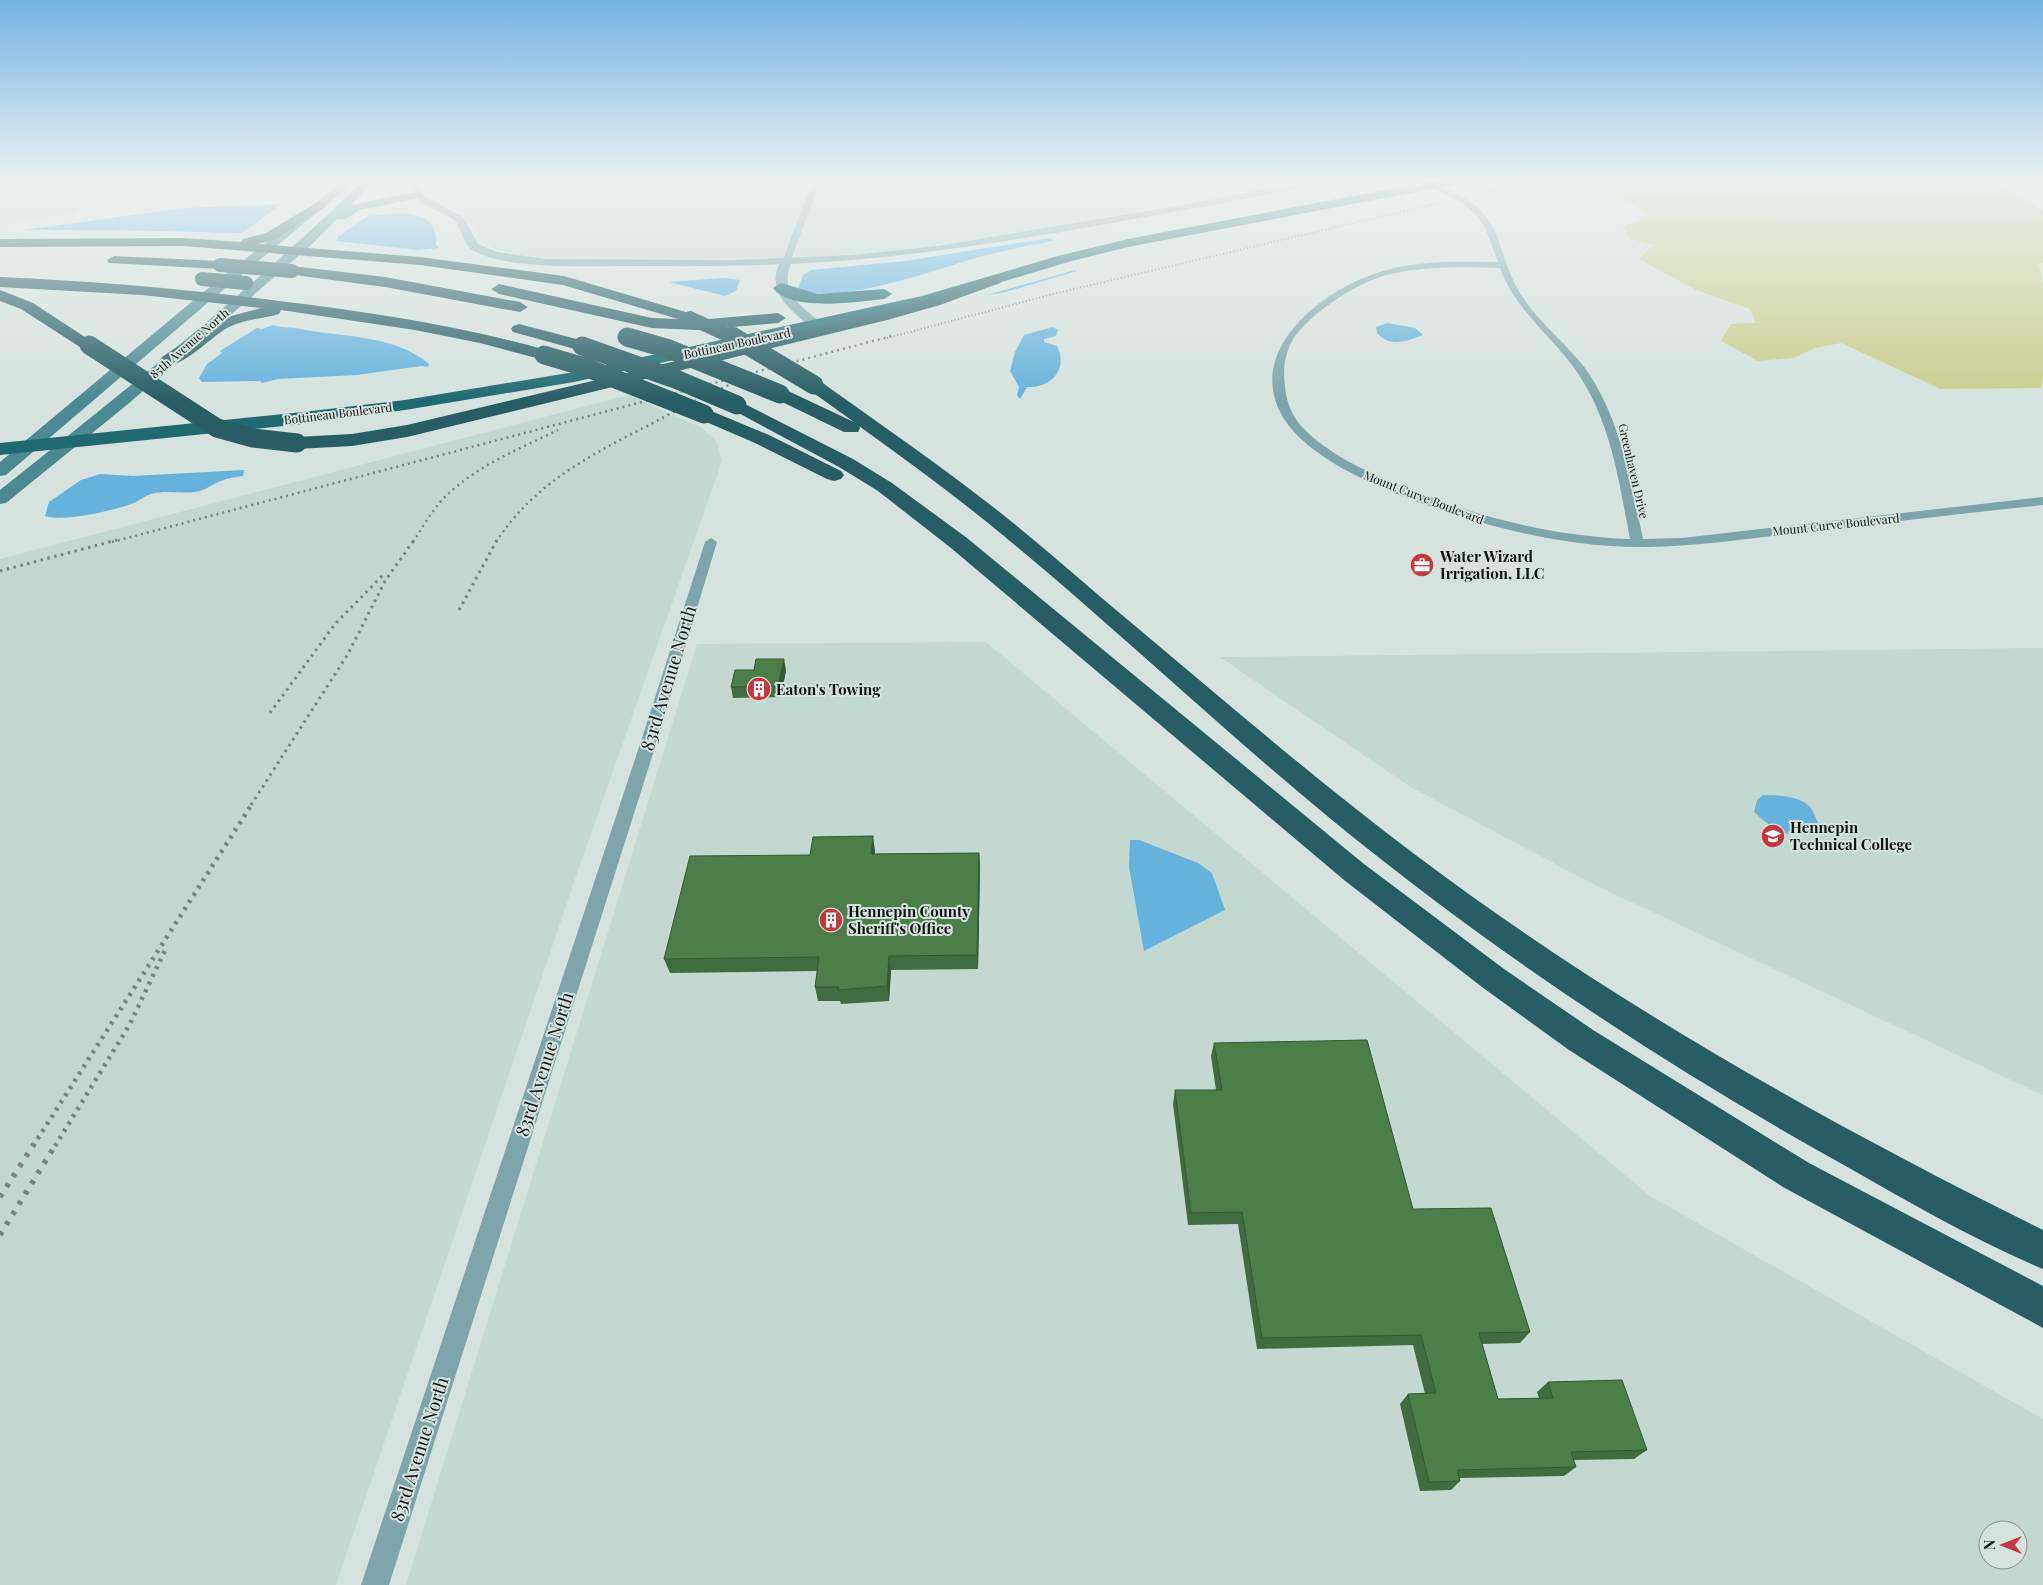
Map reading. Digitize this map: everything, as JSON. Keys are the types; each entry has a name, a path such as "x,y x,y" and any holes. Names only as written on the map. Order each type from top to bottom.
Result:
{"highway":[{"path":"278,253 297,261 542,312 580,323"},
{"path":"930,284 1034,253"},
{"name":"Bottineau Boulevard","path":"0,449 303,418 460,396 574,377 809,319 925,300 1088,253"},
{"path":"16,258 88,255 225,261"},
{"path":"97,260 420,261 564,281 641,302 690,318 726,333 814,385 938,474 998,520 1354,822 1465,907 1588,992 1760,1099 1945,1202 2043,1250"},
{"path":"297,261 462,283 652,323 698,325 778,318"},
{"path":"0,272 202,279 279,286"},
{"path":"0,295 27,306 217,428 253,438 297,443 352,440 407,431 881,316 934,302 995,280"},
{"path":"0,282 112,288 239,300 307,309 453,331 544,355 610,376 762,439 856,486 959,543"},
{"path":"781,288 794,295 813,300 884,294"},
{"name":"Bottineau Boulevard","path":"0,434 312,402 490,378 669,344 778,318 809,319 884,294 902,290"},
{"path":"168,361 191,348 216,328 234,320 276,310 307,309"},
{"path":"506,325 582,346 678,380 737,405 846,462 885,487 959,543 1354,872 1493,978 1573,1034 1796,1175 2043,1308"},
{"path":"608,331 669,349 780,394 844,424 954,490 998,520"}],"main road":[{"name":"85th Avenue North","path":"0,471 260,253"},
{"name":"85th Avenue North","path":"0,499 93,425 239,300 297,261 303,253"}],"street":[{"path":"489,253 510,259 556,262 786,262 902,253"},
{"path":"789,253 782,270 781,288 786,298 809,319"},
{"name":"Greenhaven Drive","path":"1497,253 1515,293 1581,370 1608,418 1637,543"},
{"name":"Mount Curve Boulevard","path":"1502,265 1410,268 1370,278 1343,293 1298,326 1287,338 1281,352 1278,385 1280,399 1287,414 1298,429 1342,464 1446,508 1512,528 1586,540 1637,543 1682,542 2043,501"},
{"name":"83rd Avenue North","path":"375,1585 650,738 711,542"}],"shaded area":[{"path":"510,253 871,253 773,258 553,259"},
{"path":"629,395 700,427 716,440 722,461 574,882 336,1585 0,1585 0,559"},
{"path":"986,642 1650,1196 2043,1419 2043,1585 406,1585 697,644"},
{"name":"Hennepin Technical College","path":"2043,648 2043,1095 1595,885 1409,786 1220,657"}],"green space":[{"path":"1645,253 2043,253 2043,263 2039,264 2043,284 2043,379 2041,388 1941,389 1841,343 1815,348 1793,358 1758,361 1721,341 1731,324 1756,323 1750,309 1696,290 1639,259"}],"water":[{"path":"956,253 996,253 918,276 864,289 816,294 797,290 803,275 811,270 905,261"},
{"path":"1077,271 1002,293 987,295"},
{"path":"724,278 740,280 736,291 725,296 669,282"},
{"path":"1387,323 1415,328 1423,335 1399,342 1387,340 1377,333 1376,327"},
{"path":"273,325 382,342 414,354 429,364 428,367 422,366 357,375 278,379 262,383 260,381 202,382 199,378 207,364 222,353 220,351 257,328 262,329"},
{"path":"1053,327 1058,330 1056,336 1044,339 1044,342 1057,346 1061,363 1059,370 1050,381 1035,387 1027,387 1020,399 1017,395 1019,387 1010,371 1015,352 1024,335"},
{"path":"244,470 243,476 224,480 200,491 157,493 148,495 123,507 88,515 63,518 45,516 49,502 81,480 100,474 133,476"},
{"path":"1763,795 1782,796 1807,804 1814,813 1818,823 1799,833 1791,834 1769,825 1754,812 1757,800"},
{"path":"1130,840 1139,840 1198,863 1212,873 1225,910 1144,951 1129,867"}],"building":[{"path":"756,659 784,659 778,686 731,687 735,670 754,670"},
{"name":"Hennepin County Sheriff's Office","path":"873,836 871,854 979,853 977,955 889,956 887,986 838,990 839,987 815,987 819,957 664,959 690,856 810,855 813,837"},
{"path":"1367,1040 1413,1209 1491,1208 1530,1332 1479,1333 1498,1399 1553,1398 1548,1382 1622,1380 1647,1450 1571,1452 1576,1467 1457,1470 1460,1481 1429,1482 1408,1394 1436,1393 1421,1335 1262,1338 1242,1212 1191,1213 1175,1090 1222,1090 1214,1043"}],"railway":[{"path":"887,338 1057,293 1227,253"},
{"path":"112,542 892,336"},
{"path":"496,542 525,506 541,491 576,465 635,432 731,384"},
{"path":"413,542 436,507 457,486 498,459 558,430"},
{"path":"0,571 117,540"},
{"path":"251,805 348,654 385,581 414,540"},
{"path":"459,610 497,540"},
{"path":"270,713 335,624 384,574"},
{"path":"33,1146 252,804"},
{"path":"55,1146 130,1024 167,946"},
{"path":"0,1197 34,1144"},
{"path":"0,1235 56,1144"}],"place":[{"name":"Water Wizard Irrigation, LLC","path":"1422,565"},
{"name":"Eaton's Towing","path":"759,689"},
{"name":"Hennepin Technical College","path":"1773,836"},
{"name":"Hennepin County Sheriff's Office","path":"831,920"}]}
